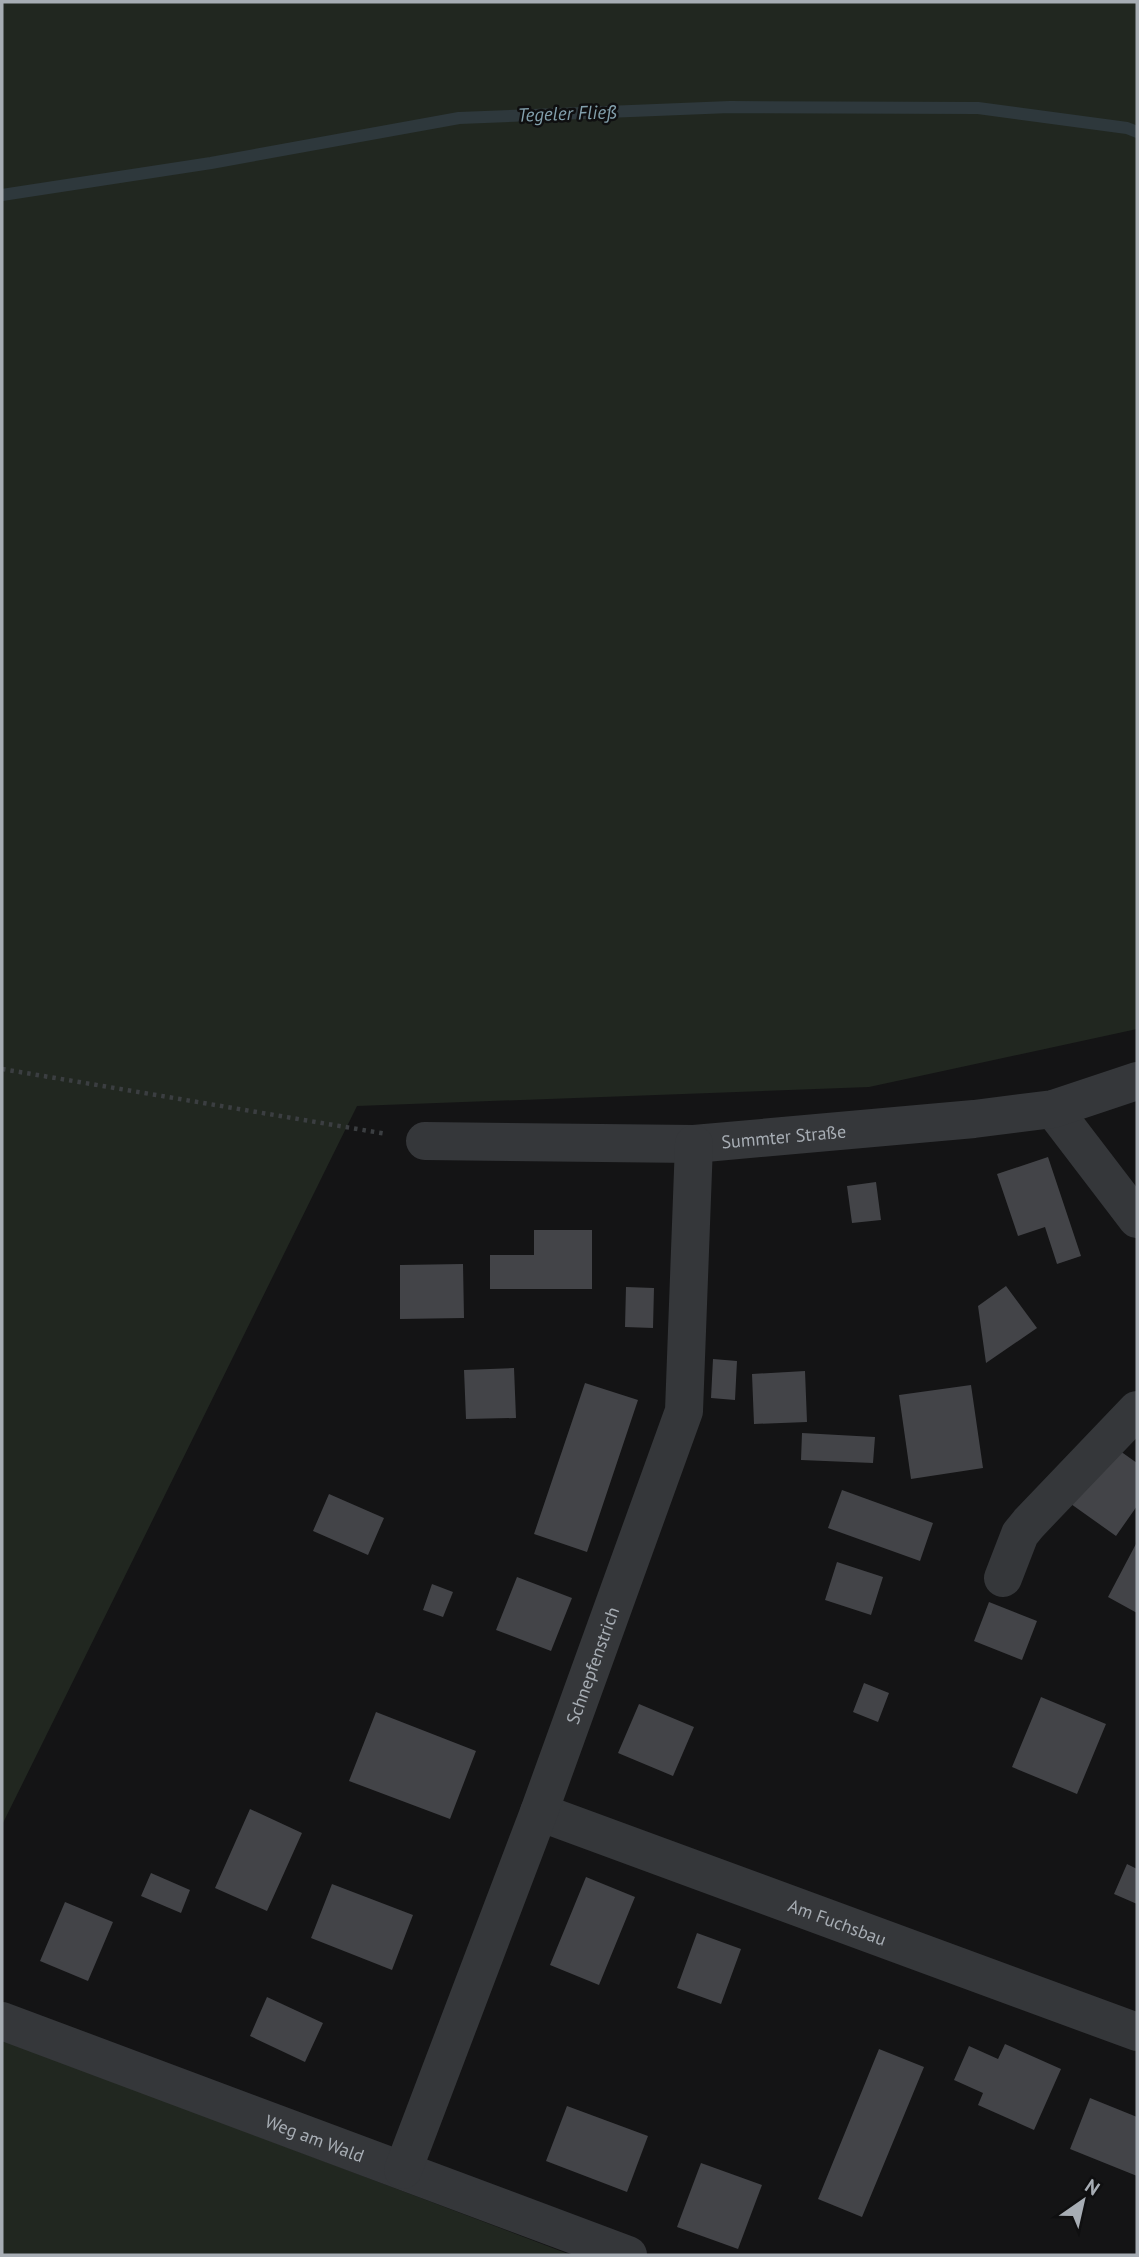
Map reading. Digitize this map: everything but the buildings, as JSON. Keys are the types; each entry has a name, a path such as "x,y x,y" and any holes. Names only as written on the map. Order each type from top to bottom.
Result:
{"street":[{"name":"Summter Straße","path":"425,1141 694,1144 974,1119 1053,1109 1137,1081"},
{"path":"1053,1109 1137,1219"},
{"name":"Schnepfenstrich","path":"403,2170 539,1812 684,1411 694,1144"},
{"path":"1003,1578 1020,1534 1137,1410"},
{"name":"Am Fuchsbau","path":"539,1812 1137,2032"},
{"name":"Weg am Wald","path":"2,2021 628,2255"}],"path":[{"path":"2,1069 425,1141"}],"shaded area":[{"path":"2,2 1137,2 1137,1029 869,1087 357,1106 2,1825"},
{"path":"2,2039 571,2255 2,2255"}],"waterway":[{"name":"Tegeler Fließ","path":"2,195 211,163 459,118 730,107 978,108 1127,128 1137,132"}]}
